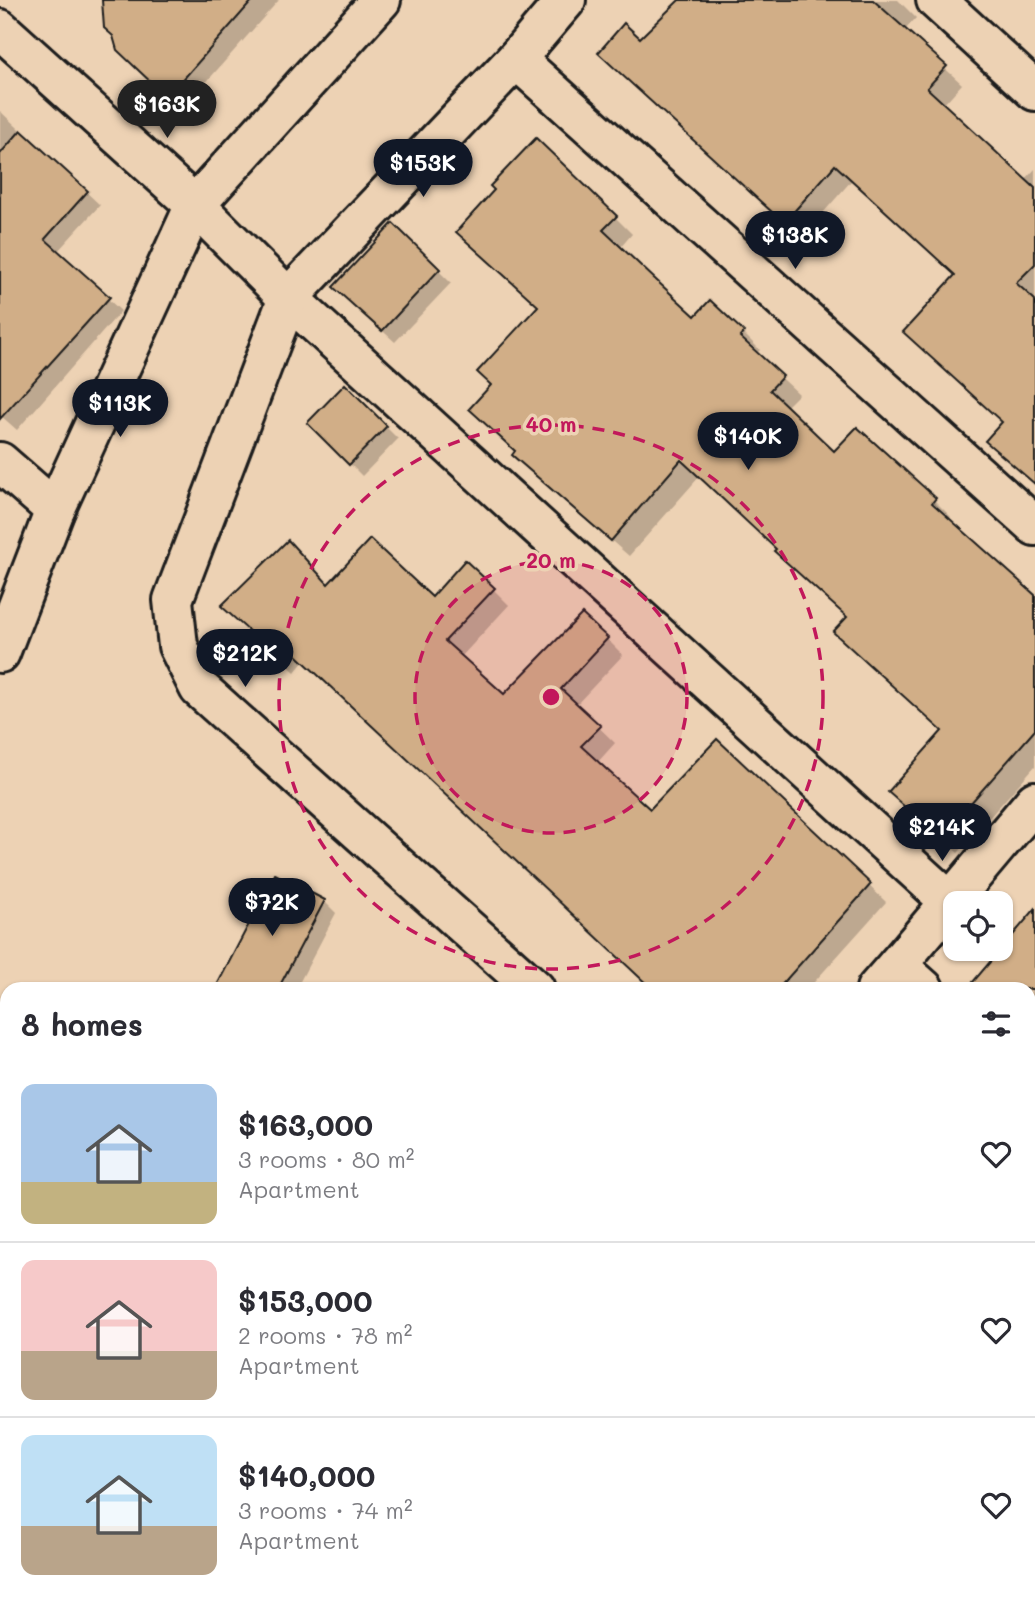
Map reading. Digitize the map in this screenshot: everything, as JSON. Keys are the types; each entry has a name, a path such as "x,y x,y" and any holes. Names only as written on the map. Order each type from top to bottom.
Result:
{"street":[{"path":"0,653 55,510 195,205 381,0"},
{"path":"527,982 199,688 178,646 173,600 288,298 516,59 566,0"},
{"path":"936,0 1035,91"},
{"path":"0,29 195,205 288,298 943,896"},
{"path":"516,59 1035,526"},
{"path":"0,462 55,510"},
{"path":"958,891 1035,801"},
{"path":"899,981 943,911"}],"building":[{"path":"102,0 253,0 180,83 171,88 155,86 117,50 113,36 104,28"},
{"path":"679,0 873,0 947,66 927,88 1035,188 1035,264 1016,283 1035,300 1035,484 985,441 1002,422 903,332 955,275 835,165 784,223 598,53 624,23 640,38"},
{"path":"21,130 88,191 45,239 110,297 0,419 0,154"},
{"path":"536,138 617,216 603,230 657,281 695,316 710,300 744,332 740,337 783,376 770,390 834,451 857,427 936,498 932,503 1035,595 1035,730 940,838 888,792 942,731 833,632 847,617 774,551 776,549 681,460 611,541 512,455 515,451 469,409 491,385 477,372 538,306 456,232 494,190 490,186"},
{"path":"393,223 440,269 382,331 333,287"},
{"path":"345,384 387,426 349,465 307,423"},
{"path":"370,539 432,597 465,560 495,588 445,641 504,694 582,614 608,638 561,689 601,726 581,746 650,809 717,739 871,884 784,982 645,982 287,646 278,657 221,606 288,540 328,584"},
{"path":"275,874 325,900 282,982 219,982"},
{"path":"1035,909 1035,982 973,982 991,961 1013,961 1013,935"}]}
